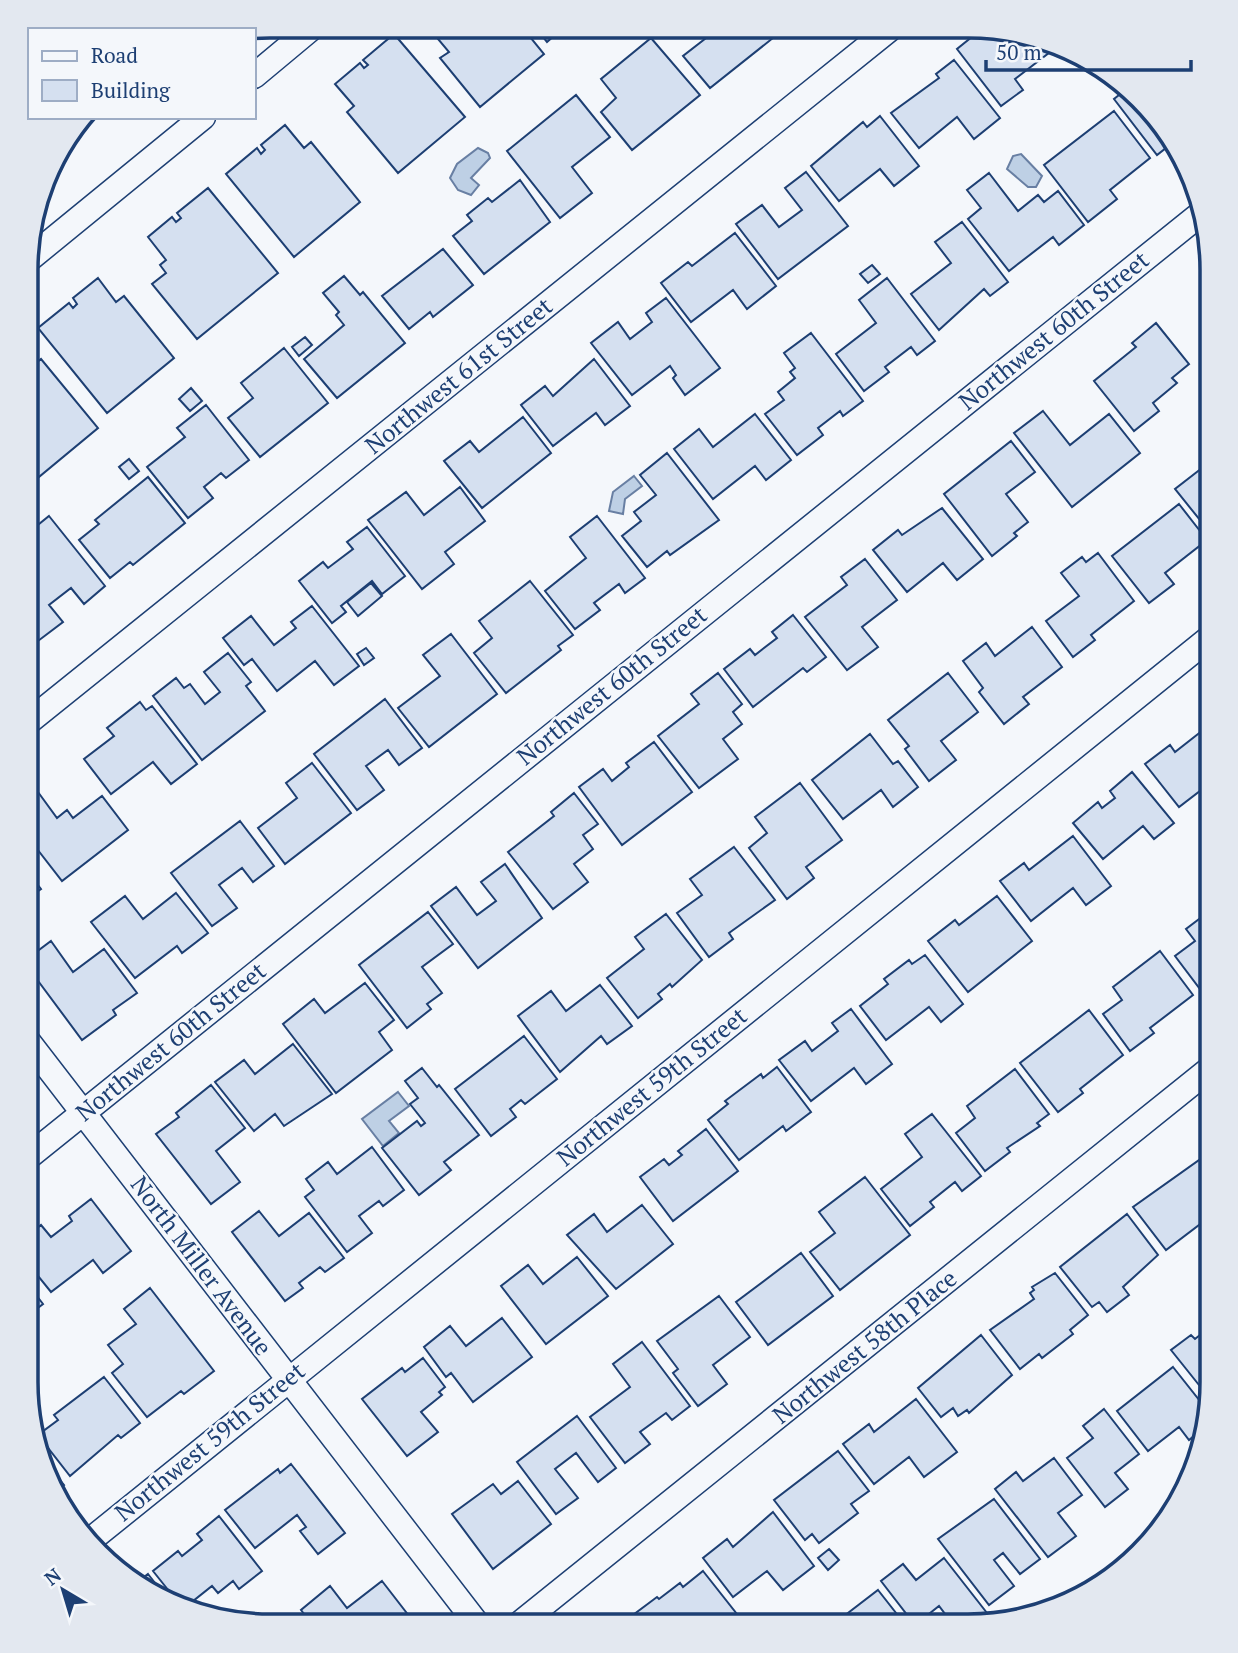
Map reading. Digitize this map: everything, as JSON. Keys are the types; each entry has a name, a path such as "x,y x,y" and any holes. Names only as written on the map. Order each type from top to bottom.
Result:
{"street":[{"path":"256,74 300,38"},
{"name":"Northwest 61st Street","path":"38,714 879,38"},
{"path":"39,251 201,119"},
{"name":"Northwest 60th Street","path":"38,1149 1194,219"},
{"name":"Northwest 59th Street","path":"96,1535 1200,646"},
{"name":"North Miller Avenue","path":"38,1054 469,1614"},
{"name":"Northwest 58th Place","path":"532,1614 1199,1077"}],"water":[{"path":"478,148 488,153 490,158 471,178 479,185 471,195 458,190 450,178 457,164"},
{"path":"1021,154 1042,176 1036,187 1028,187 1007,169 1013,156"},
{"path":"634,476 642,486 625,499 623,514 609,511 613,492"},
{"path":"398,1092 409,1106 389,1121 399,1133 383,1146 362,1119"}],"building":[{"path":"389,38 397,38 465,117 398,173 347,112 354,106 335,84 360,63 364,68 368,65 363,60"},
{"path":"437,38 531,38 544,54 480,107 440,58 449,52"},
{"path":"651,38 700,95 632,150 601,112 616,98 601,79"},
{"path":"706,38 773,38 710,88 683,56"},
{"path":"970,38 998,40 1048,53 1015,79 1023,90 1001,106 957,49"},
{"path":"954,60 1000,118 974,139 957,117 919,148 891,113 939,78 936,74"},
{"path":"576,95 610,137 572,167 592,193 560,218 507,151"},
{"path":"1120,96 1142,118 1164,149 1157,155 1114,99"},
{"path":"1114,111 1150,158 1110,190 1117,199 1088,222 1044,165"},
{"path":"880,116 919,166 894,186 880,169 839,201 811,166 863,122 867,127"},
{"path":"285,125 304,148 311,142 360,202 294,257 226,174 257,148 261,154 265,150 261,145"},
{"path":"806,172 848,226 778,279 736,224 762,205 779,227 802,210 785,188"},
{"path":"989,173 1018,211 1038,195 1044,202 1058,191 1084,225 1059,245 1053,237 1009,271 968,219 981,208 967,190"},
{"path":"520,180 550,222 484,274 453,236 472,221 467,215 488,198 492,202"},
{"path":"208,188 278,273 197,339 152,284 166,273 160,265 166,260 148,237 172,217 176,222 181,218 177,213"},
{"path":"962,222 1008,282 990,296 984,289 939,330 911,294 951,263 935,242"},
{"path":"735,233 776,286 747,309 733,290 691,322 661,283 688,262 692,266"},
{"path":"443,249 473,285 433,317 430,312 409,329 382,296"},
{"path":"872,265 880,274 868,283 860,274"},
{"path":"344,276 360,295 363,292 405,343 337,398 304,359 344,325 336,315 339,312 323,293"},
{"path":"98,278 116,302 124,296 174,358 107,413 38,328 69,303 73,308 77,304 73,298"},
{"path":"887,278 935,341 917,355 911,347 885,367 889,372 864,391 836,354 876,323 859,300"},
{"path":"666,298 720,368 685,395 673,378 676,375 670,366 632,395 591,343 618,322 630,339 652,322 646,313"},
{"path":"1156,323 1189,364 1172,378 1177,383 1153,403 1159,411 1134,431 1094,381 1136,347 1132,343"},
{"path":"811,333 863,401 843,416 840,411 818,428 823,435 797,455 765,414 784,400 778,392 795,378 790,372 795,368 784,353"},
{"path":"305,337 312,345 299,356 292,347"},
{"path":"284,348 328,403 260,457 228,418 253,398 241,383"},
{"path":"41,359 98,428 38,478 38,361"},
{"path":"594,359 630,406 605,425 596,413 553,446 521,405 545,386 553,396"},
{"path":"191,388 202,401 190,411 179,399"},
{"path":"206,405 249,460 226,478 221,473 204,487 213,498 188,518 147,467 185,437 177,428"},
{"path":"1043,411 1070,445 1109,414 1140,453 1072,507 1014,433"},
{"path":"755,414 791,460 766,480 755,466 713,499 674,449 699,429 713,447"},
{"path":"523,417 551,453 482,508 444,461 470,441 479,452"},
{"path":"1011,441 1035,472 1006,494 1028,522 1014,533 1017,536 992,556 944,494"},
{"path":"667,453 719,520 670,555 667,551 647,567 622,536 641,521 634,512 656,495 640,475"},
{"path":"129,459 139,471 129,479 119,467"},
{"path":"1200,470 1200,520 1175,489"},
{"path":"148,477 185,523 133,565 130,562 110,578 79,540 99,524 95,520"},
{"path":"460,487 485,521 445,552 454,564 422,589 368,520 406,492 424,515"},
{"path":"1179,504 1200,531 1200,546 1165,573 1174,584 1149,603 1112,556"},
{"path":"942,508 983,559 957,580 943,563 907,592 873,550 898,530 902,535"},
{"path":"49,516 105,586 84,604 71,588 49,605 63,622 38,641 38,525"},
{"path":"597,516 645,578 625,593 619,584 594,603 600,610 575,629 545,591 586,558 570,537"},
{"path":"367,527 405,576 382,594 372,581 341,606 346,612 332,623 299,581 323,562 328,568 353,549 347,542"},
{"path":"1098,553 1134,601 1091,635 1095,640 1073,657 1046,621 1079,596 1061,573 1082,557 1086,562"},
{"path":"865,559 897,600 862,627 878,647 847,670 805,617 847,585 841,577"},
{"path":"530,581 573,635 558,646 561,650 506,693 474,653 492,638 479,621"},
{"path":"371,583 382,596 358,616 347,602"},
{"path":"312,606 359,666 334,685 315,661 277,691 252,659 244,665 223,638 251,616 274,645 296,628 291,622"},
{"path":"793,615 826,657 807,672 803,668 753,707 724,669 750,649 755,655 777,638 772,632"},
{"path":"1032,627 1062,667 1023,697 1029,704 1004,724 979,692 983,688 963,661 986,643 995,656"},
{"path":"451,634 497,694 429,747 398,708 440,676 423,655"},
{"path":"366,648 374,658 364,665 357,654"},
{"path":"228,653 251,682 246,686 265,711 202,760 153,696 176,678 184,688 190,684 205,704 220,692 204,672"},
{"path":"718,673 742,704 733,712 742,724 723,739 738,759 699,788 658,736 699,704 691,694"},
{"path":"948,673 978,712 941,741 956,760 929,781 905,749 909,746 888,720"},
{"path":"385,699 422,748 399,765 388,750 366,766 384,790 357,810 314,754"},
{"path":"140,702 146,710 152,706 197,764 171,784 153,762 111,794 84,759 114,736 107,728"},
{"path":"1200,733 1200,791 1179,807 1145,764 1170,745 1175,752"},
{"path":"870,734 893,764 898,761 918,787 893,807 881,790 843,819 812,780"},
{"path":"654,742 692,792 622,845 579,787 603,769 612,781 629,767 626,763"},
{"path":"312,763 351,813 285,864 258,828 297,798 286,783"},
{"path":"1132,772 1174,823 1154,839 1143,826 1103,859 1073,823 1098,802 1102,808 1115,798 1110,791"},
{"path":"800,783 842,840 806,867 814,878 787,899 749,848 767,833 755,817"},
{"path":"38,792 57,818 67,810 73,818 102,796 128,830 62,881 38,850"},
{"path":"574,793 598,824 583,835 593,849 574,864 588,882 553,909 508,852 554,816 551,812"},
{"path":"240,821 274,866 253,882 242,868 219,885 237,908 212,926 171,873"},
{"path":"1073,836 1111,886 1086,905 1073,888 1031,921 1000,881 1024,863 1029,870"},
{"path":"734,847 775,900 729,933 733,939 709,957 677,913 702,895 690,879"},
{"path":"505,864 542,918 478,968 431,906 456,887 477,915 496,901 481,882"},
{"path":"176,893 208,933 182,953 177,946 135,978 91,922 125,896 143,919"},
{"path":"997,896 1032,941 968,992 928,941 955,920 959,925"},
{"path":"428,912 453,944 422,967 442,993 427,1004 431,1009 407,1028 359,965"},
{"path":"666,914 702,960 672,987 670,984 658,994 662,999 638,1018 607,978 644,949 635,937"},
{"path":"1199,919 1199,988 1175,956 1195,941 1186,929"},
{"path":"51,941 73,972 104,949 137,993 113,1010 116,1015 82,1040 38,981 38,951"},
{"path":"1160,951 1193,995 1150,1028 1154,1033 1130,1051 1103,1014 1122,1000 1113,987"},
{"path":"925,955 963,1004 941,1022 929,1007 886,1040 860,1006 888,984 884,979 909,960 912,964"},
{"path":"365,983 394,1020 379,1032 392,1050 336,1093 283,1024 314,999 325,1013"},
{"path":"600,985 632,1026 607,1044 601,1036 560,1072 518,1016 551,991 566,1011"},
{"path":"851,1009 892,1064 866,1084 854,1068 811,1101 779,1060 805,1041 812,1051 838,1031 832,1023"},
{"path":"1089,1010 1123,1055 1080,1089 1083,1093 1058,1112 1020,1063"},
{"path":"524,1036 557,1079 525,1104 521,1100 510,1109 516,1117 491,1136 455,1089"},
{"path":"293,1044 332,1094 284,1126 275,1114 254,1131 215,1082 244,1060 255,1074"},
{"path":"777,1067 811,1112 786,1131 783,1126 739,1160 708,1120 728,1104 725,1101 761,1074 763,1078"},
{"path":"422,1068 479,1135 444,1162 451,1170 419,1195 382,1148 417,1121 421,1126 425,1123 410,1104 418,1098 405,1081"},
{"path":"1015,1069 1049,1114 1037,1123 1040,1126 1007,1148 1010,1152 985,1171 956,1133 975,1118 967,1106"},
{"path":"211,1085 245,1128 216,1151 240,1182 211,1204 156,1134 179,1117 176,1113"},
{"path":"932,1114 981,1176 962,1191 955,1182 930,1202 934,1207 910,1226 881,1189 922,1157 905,1134"},
{"path":"706,1129 738,1171 673,1221 640,1177 664,1159 669,1165 682,1155 678,1151"},
{"path":"372,1147 404,1190 383,1206 379,1201 359,1216 372,1233 347,1252 305,1197 314,1190 306,1179 328,1162 337,1174"},
{"path":"1199,1160 1199,1225 1166,1250 1133,1207"},
{"path":"865,1177 910,1235 840,1290 810,1252 835,1233 819,1212"},
{"path":"91,1199 131,1251 103,1273 93,1260 51,1292 38,1276 38,1227 41,1225 51,1237 72,1221 69,1216"},
{"path":"642,1205 673,1244 616,1289 567,1235 594,1214 607,1232"},
{"path":"259,1211 279,1236 309,1213 344,1258 325,1272 320,1267 299,1283 303,1288 285,1301 232,1232"},
{"path":"1127,1214 1158,1255 1123,1287 1129,1295 1107,1312 1099,1302 1092,1307 1060,1267"},
{"path":"801,1253 833,1296 768,1345 736,1302"},
{"path":"577,1257 608,1296 546,1344 501,1286 528,1265 543,1284"},
{"path":"1055,1273 1088,1315 1070,1330 1073,1334 1042,1358 1039,1354 1020,1369 990,1330 1034,1299 1030,1293 1034,1290 1032,1287"},
{"path":"150,1288 214,1371 184,1394 181,1391 147,1417 112,1373 123,1364 108,1345 136,1324 124,1309"},
{"path":"719,1296 750,1337 713,1365 727,1384 698,1406 673,1373 678,1369 657,1341"},
{"path":"502,1318 532,1357 473,1402 451,1373 446,1377 424,1347 450,1326 466,1346"},
{"path":"981,1335 1012,1375 969,1413 967,1410 958,1416 953,1408 941,1417 918,1388"},
{"path":"1191,1335 1195,1339 1199,1336 1199,1385 1171,1350"},
{"path":"642,1342 690,1406 672,1420 666,1413 640,1432 650,1444 625,1463 590,1417 630,1387 613,1364"},
{"path":"423,1358 445,1387 439,1392 442,1395 421,1412 438,1432 407,1456 362,1399 402,1368 405,1372"},
{"path":"1173,1367 1199,1399 1192,1437 1189,1440 1179,1427 1148,1451 1117,1411"},
{"path":"104,1377 140,1423 121,1438 118,1435 70,1476 49,1449 44,1431 58,1420 54,1415"},
{"path":"916,1399 957,1452 924,1477 909,1457 874,1484 843,1444 869,1424 874,1432"},
{"path":"1104,1409 1139,1454 1115,1473 1128,1489 1105,1507 1067,1458 1093,1438 1083,1426"},
{"path":"577,1416 616,1468 598,1482 576,1453 555,1469 578,1498 556,1514 517,1462"},
{"path":"838,1451 869,1491 851,1504 858,1513 819,1543 812,1534 805,1540 774,1500"},
{"path":"1054,1458 1082,1495 1058,1513 1076,1536 1048,1557 995,1489 1016,1472 1023,1481"},
{"path":"291,1464 345,1533 318,1554 300,1531 306,1527 297,1515 255,1548 225,1510 278,1469 280,1473"},
{"path":"518,1481 551,1524 493,1569 452,1514 493,1484 501,1494"},
{"path":"994,1499 1040,1559 1020,1574 1003,1553 994,1560 1014,1586 989,1605 938,1539"},
{"path":"773,1512 814,1566 783,1590 767,1571 733,1597 703,1558 727,1539 733,1547"},
{"path":"219,1516 262,1571 239,1589 233,1581 218,1593 212,1586 193,1601 168,1590 153,1571 178,1551 182,1556 202,1540 197,1534"},
{"path":"829,1549 839,1560 828,1570 818,1558"},
{"path":"944,1558 987,1613 945,1614 939,1606 929,1614 906,1614 881,1581 903,1564 916,1580"},
{"path":"703,1571 737,1614 634,1614 680,1583 683,1587"},
{"path":"382,1581 408,1614 304,1614 301,1610 330,1586 347,1608"},
{"path":"878,1590 897,1614 847,1614"}]}
